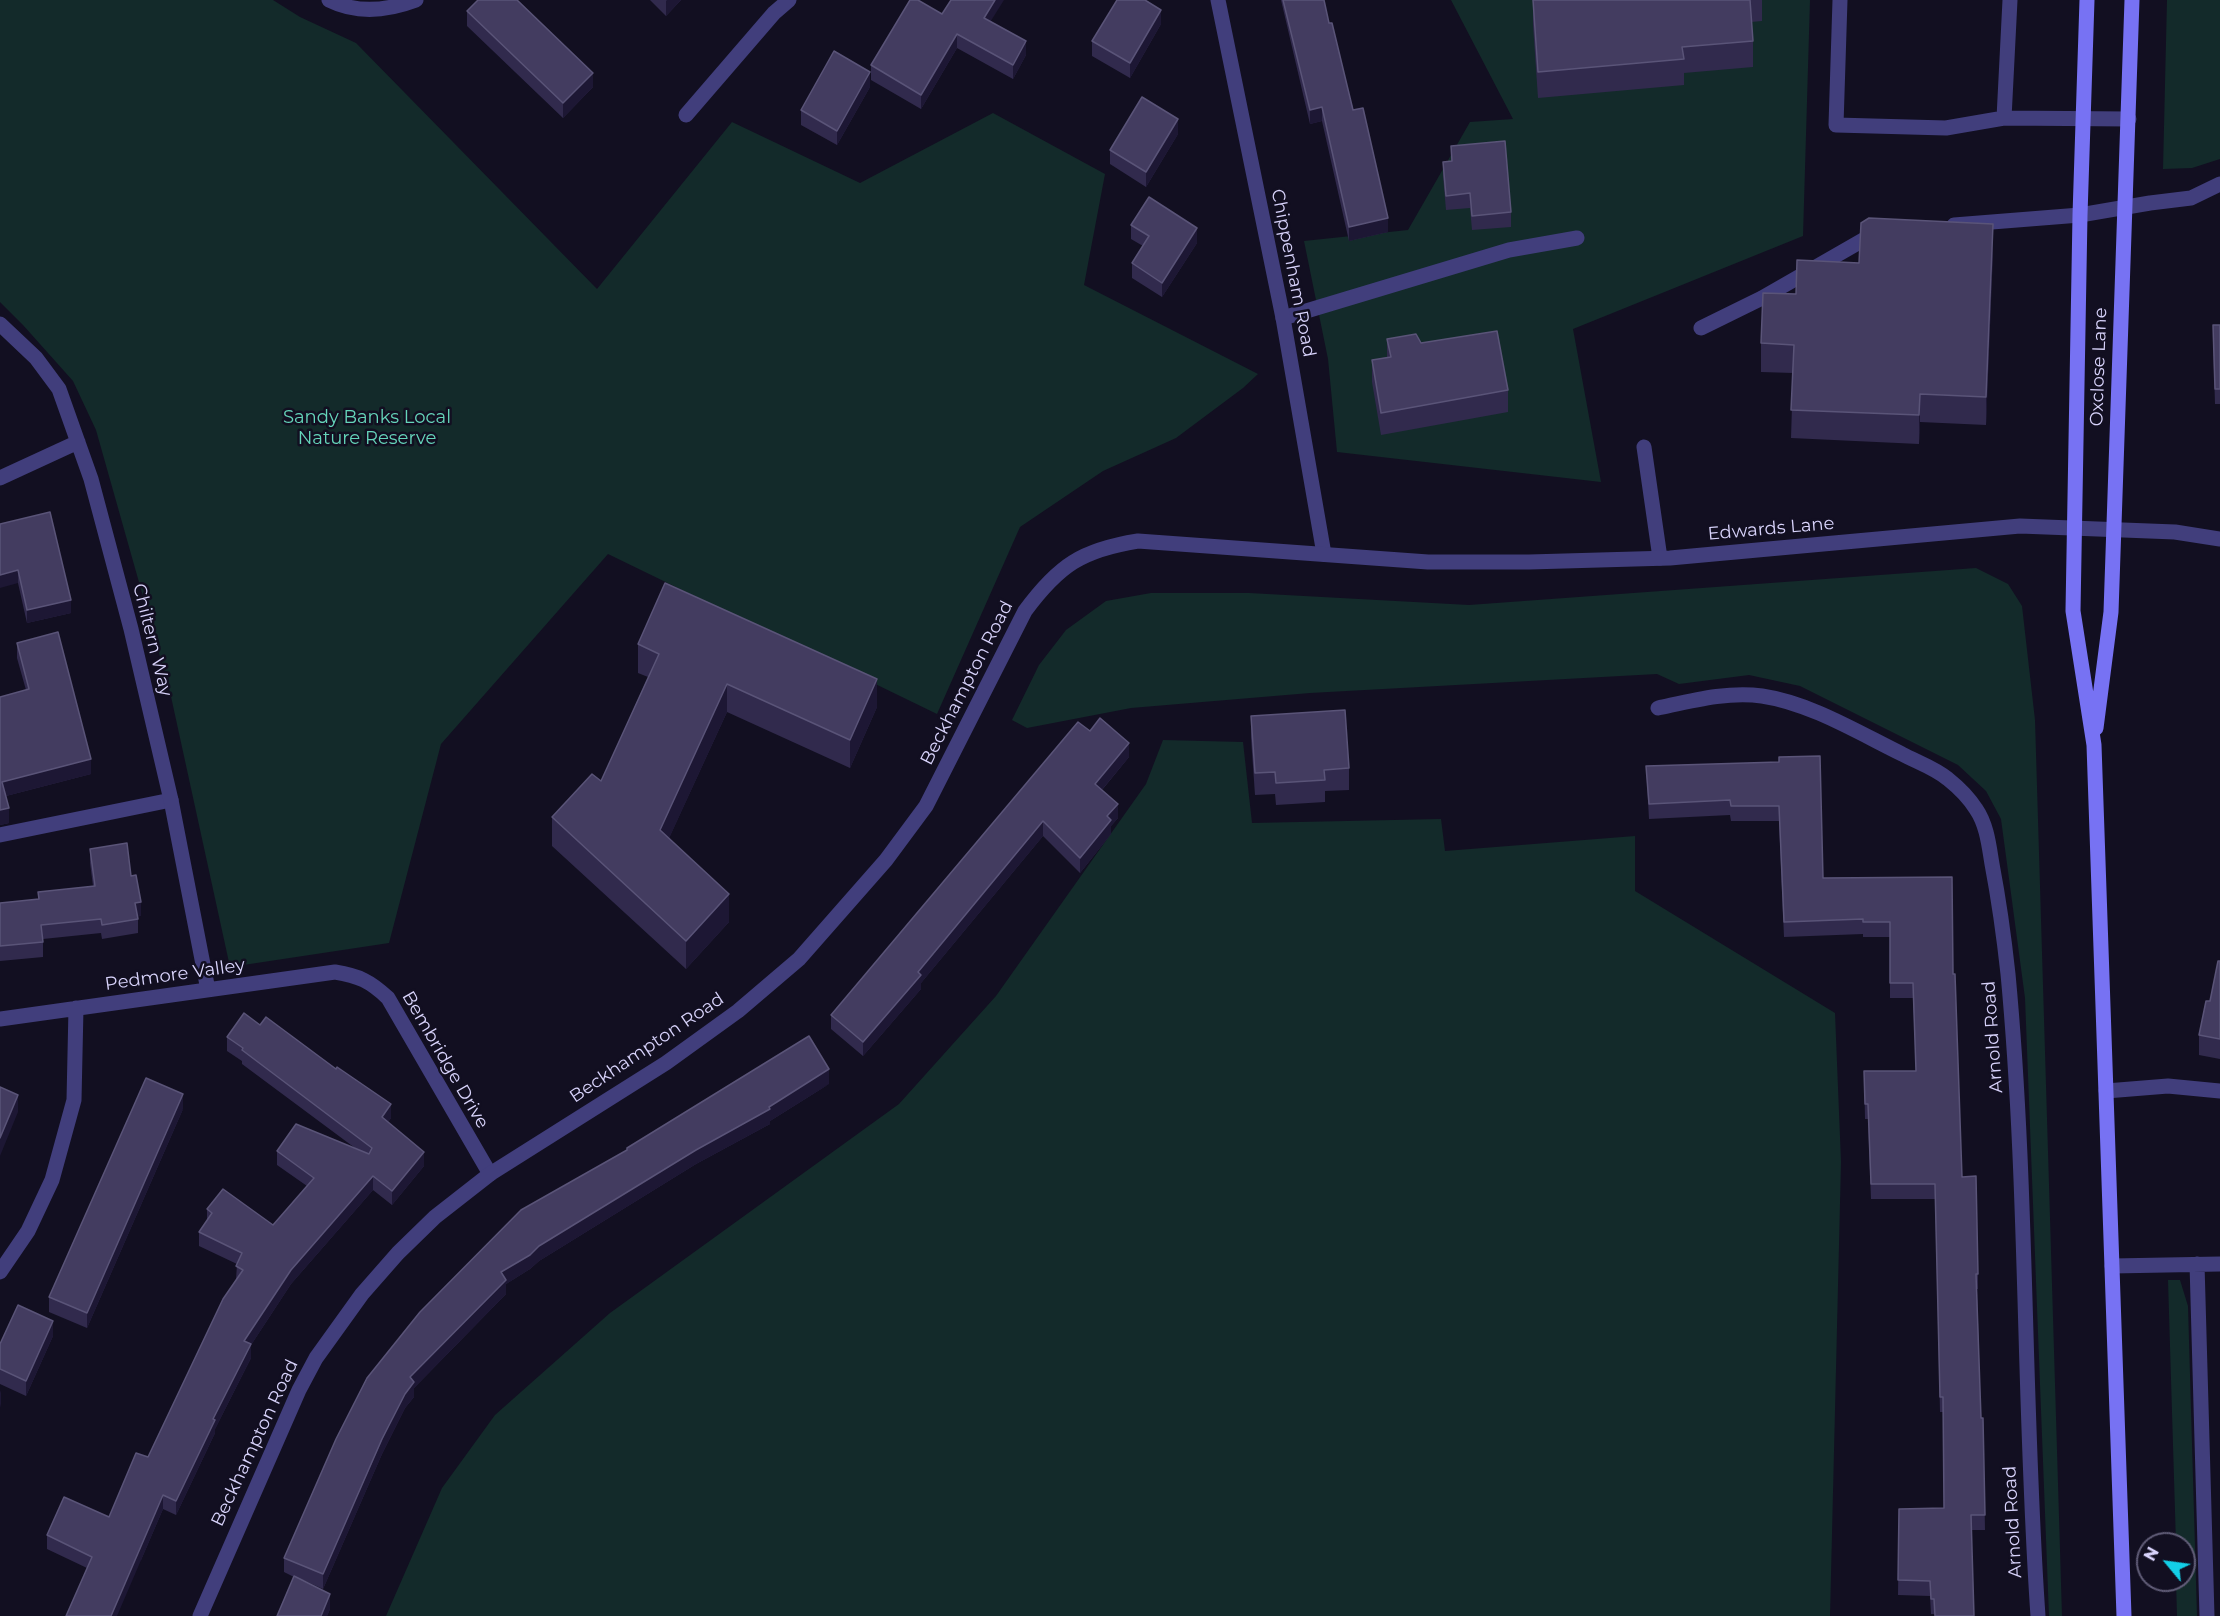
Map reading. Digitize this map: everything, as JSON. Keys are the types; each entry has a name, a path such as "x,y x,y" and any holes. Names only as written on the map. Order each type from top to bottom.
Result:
{"main road":[{"name":"Oxclose Lane","path":"2075,528 2082,118 2087,0"},
{"name":"Oxclose Lane","path":"2113,529 2132,0"},
{"path":"2075,528 2073,611 2094,745 2124,1616"},
{"path":"2094,745 2110,612 2113,529"}],"street":[{"path":"329,0 339,5 367,10 400,6 416,0"},
{"path":"686,115 774,13 789,0"},
{"name":"Chippenham Road","path":"1218,0 1283,318 1324,554"},
{"path":"1840,0 1836,125 1946,128 2004,118 2129,119"},
{"path":"2004,118 2010,0"},
{"path":"1941,226 2080,216 2191,198 2220,184"},
{"path":"1701,328 1762,298 1873,232 1896,230"},
{"path":"1283,318 1499,252 1577,238"},
{"name":"Chiltern Way","path":"0,324 36,358 59,389 90,480 130,630 171,800 208,990"},
{"path":"0,478 78,442"},
{"path":"1644,447 1660,558"},
{"name":"Edwards Lane","path":"1324,554 1428,562 1660,558 2020,526 2175,532 2220,539"},
{"name":"Beckhampton Road","path":"200,1616 284,1421 316,1358 356,1302 398,1253 435,1217 490,1174 666,1063 738,1011 799,958 886,860 926,806 1025,611 1043,586 1081,556 1107,546 1138,541 1324,554"},
{"name":"Arnold Road","path":"1658,708 1731,695 1761,695 1795,704 1860,733 1947,777 1978,811 1986,832 2002,914 2012,1020 2020,1141 2032,1537 2038,1616"},
{"path":"0,835 171,800"},
{"name":"Pedmore Valley","path":"0,1019 335,972 356,976"},
{"name":"Bembridge Drive","path":"356,976 374,984 387,998 490,1174"},
{"path":"0,1272 28,1232 52,1180 74,1100 76,1008"},
{"path":"2106,1091 2168,1086 2220,1091"},
{"path":"2198,1264 2206,1616"},
{"path":"2112,1266 2220,1264"}],"green space":[{"name":"Sandy Banks Local Nature Reserve","path":"0,0 273,0 300,17 356,43 597,289 732,122 860,183 993,113 1105,174 1084,285 1258,374 1243,388 1176,438 1103,471 1020,527 937,714 608,554 441,744 389,943 230,967 170,692 96,430 73,381 0,302"},
{"path":"1451,0 1810,0 1803,236 1573,329 1601,482 1337,452 1328,359 1304,241 1408,230 1470,122 1513,119"},
{"path":"2167,0 2220,0 2220,159 2192,168 2163,169"},
{"path":"1976,568 2008,584 2022,606 2035,720 2062,1616 2049,1616 2025,998 2001,819 1986,791 1958,765 1800,686 1749,675 1679,684 1657,674 1310,693 1131,708 1027,728 1012,720 1039,665 1066,630 1106,601 1151,593 1249,593 1469,605"},
{"path":"1163,740 1243,742 1252,823 1441,819 1445,851 1635,836 1635,891 1835,1013 1841,1162 1830,1616 386,1616 442,1488 495,1415 610,1313 899,1104 996,996 1146,784"},
{"path":"2168,1280 2180,1280 2188,1306 2195,1532 2176,1532"},
{"path":"2196,1582 2197,1616 2177,1616 2176,1592 2196,1592"}],"building":[{"path":"478,0 517,0 593,73 563,103 467,11"},
{"path":"910,0 918,0 942,14 951,0 995,0 984,18 1026,41 1013,65 957,34 921,95 871,65"},
{"path":"1117,0 1145,0 1161,10 1130,63 1092,41"},
{"path":"1283,0 1324,0 1329,23 1332,23 1353,110 1363,108 1388,218 1349,227 1322,107 1310,110"},
{"path":"1533,0 1750,0 1753,41 1682,47 1684,59 1538,72"},
{"path":"834,51 870,72 837,131 801,110"},
{"path":"1142,97 1178,119 1146,172 1110,150"},
{"path":"1505,141 1511,212 1472,216 1470,193 1446,196 1443,162 1452,161 1451,146"},
{"path":"1149,197 1197,228 1162,283 1132,263 1149,236 1131,225"},
{"path":"1869,218 1993,224 1986,397 1920,394 1919,415 1791,410 1794,345 1761,343 1763,293 1796,294 1797,260 1859,263 1861,223"},
{"path":"2213,325 2220,325 2220,389 2215,389"},
{"path":"1497,331 1508,390 1381,413 1372,360 1391,357 1387,339 1416,334 1421,343"},
{"path":"50,512 71,600 27,610 18,570 0,575 0,524"},
{"path":"665,583 877,679 850,740 727,684 660,830 729,894 686,941 552,817 592,774 601,781 659,654 638,644"},
{"path":"58,632 91,759 2,782 9,808 0,810 0,697 29,689 17,643"},
{"path":"1345,710 1349,768 1324,770 1325,780 1276,783 1275,772 1255,773 1251,716"},
{"path":"1100,718 1129,743 1095,784 1118,804 1107,816 1111,820 1080,858 1043,821 918,972 921,975 863,1042 831,1015 1078,722 1090,731"},
{"path":"1820,756 1823,878 1952,877 1953,974 1955,974 1962,1177 1976,1176 1978,1274 1976,1274 1985,1515 1971,1515 1974,1616 1935,1616 1930,1581 1898,1580 1899,1509 1944,1508 1943,1397 1940,1397 1935,1184 1871,1184 1868,1104 1865,1104 1864,1071 1916,1071 1913,983 1890,983 1890,922 1863,922 1863,919 1784,922 1779,806 1731,806 1730,800 1649,804 1646,766 1779,762 1779,757"},
{"path":"127,843 131,876 136,875 141,902 135,903 138,919 102,925 101,919 41,925 43,942 0,946 0,903 39,899 38,892 95,886 90,849"},
{"path":"2218,961 2220,961 2220,1039 2199,1035 2206,1001 2210,1001"},
{"path":"244,1013 260,1025 266,1017 336,1069 337,1067 391,1104 382,1117 424,1152 392,1191 373,1176 291,1270 244,1341 251,1344 213,1419 215,1420 176,1501 163,1495 111,1616 66,1616 92,1557 47,1535 64,1497 109,1517 136,1453 148,1457 223,1299 243,1270 236,1266 242,1253 199,1232 212,1213 207,1209 223,1189 273,1225 314,1178 277,1151 296,1124 369,1154 372,1148 227,1037"},
{"path":"809,1036 829,1069 769,1107 770,1109 696,1150 539,1246 530,1255 501,1272 506,1280 410,1377 414,1382 405,1394 382,1439 323,1574 284,1558 336,1439 367,1378 420,1312 521,1210 627,1150"},
{"path":"146,1078 183,1094 87,1313 49,1297"},
{"path":"0,1087 18,1095 0,1138"},
{"path":"18,1305 53,1321 26,1381 0,1369 0,1344"},
{"path":"294,1576 330,1594 321,1616 277,1616"}]}
